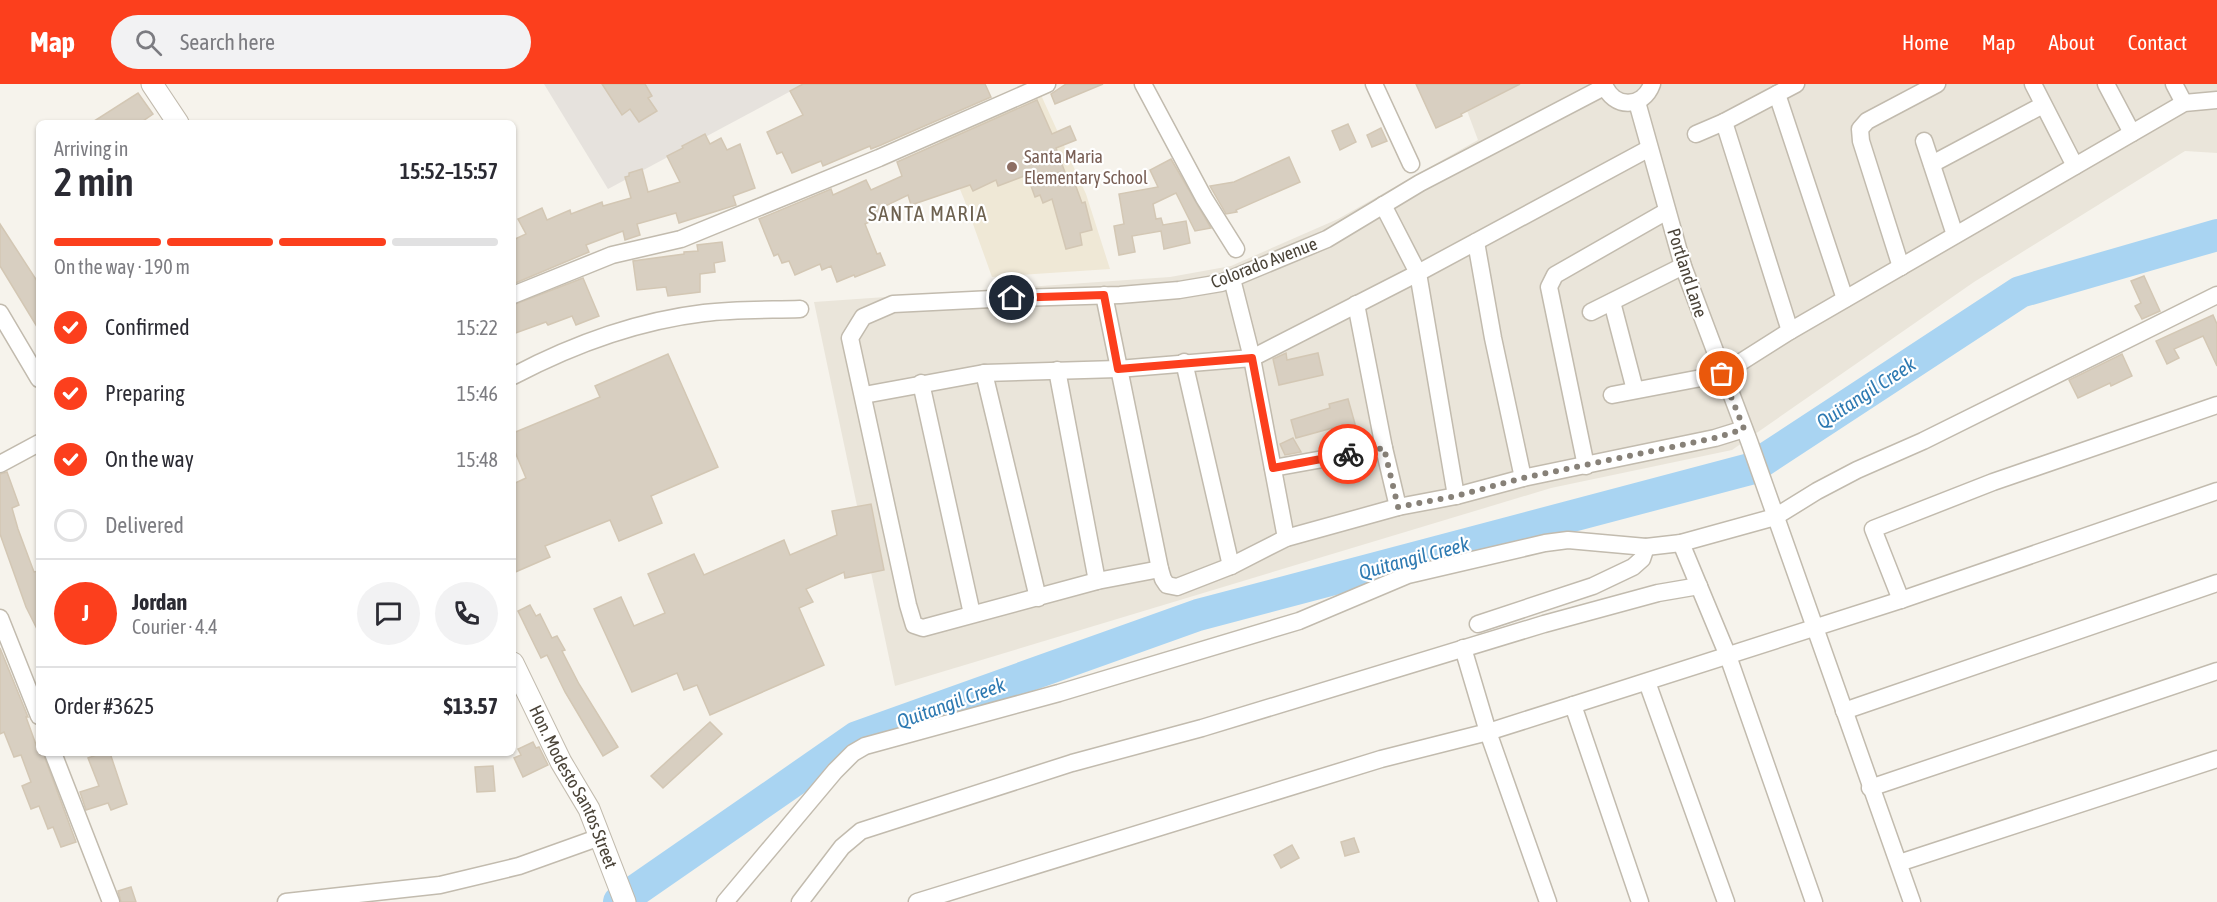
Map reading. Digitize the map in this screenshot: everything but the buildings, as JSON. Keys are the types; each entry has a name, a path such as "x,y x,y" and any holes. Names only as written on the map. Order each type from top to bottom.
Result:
{"street":[{"path":"152,84 176,120"},
{"path":"516,294 612,255 681,239 879,158 1047,84"},
{"path":"1143,84 1204,198 1236,249"},
{"path":"1374,84 1411,164"},
{"path":"1604,85 1612,97 1623,103 1636,102 1648,93 1652,84"},
{"path":"1696,134 1796,84"},
{"path":"1900,267 1861,141 1860,129 1867,121 1937,84"},
{"path":"2033,84 2075,166"},
{"path":"2106,84 2132,133"},
{"path":"2174,84 2184,103"},
{"name":"Colorado Avenue","path":"972,614 923,628 914,625 850,338 863,318 893,304 1104,295 1179,290 1221,283 1327,239 1420,183 1604,85"},
{"path":"1777,94 1845,299"},
{"path":"1612,395 1722,374 1790,331 2184,103 2217,100"},
{"name":"Portland Lane","path":"1636,102 1683,266 1747,435 1912,902"},
{"path":"1932,165 2043,105"},
{"path":"1724,122 1790,331"},
{"path":"1924,141 1955,235"},
{"path":"864,395 984,373 1118,369 1252,358 1418,273 1648,149"},
{"path":"1383,205 1418,273 1456,496"},
{"path":"1586,466 1549,287 1554,275 1667,211"},
{"path":"1476,242 1523,478"},
{"path":"1591,312 1683,266"},
{"path":"1232,279 1252,358 1286,538"},
{"path":"1104,295 1160,569 1167,585 1177,586 1231,566 1286,538 1398,507 1715,438 1747,435"},
{"path":"725,902 835,771 853,753 865,746 1059,693 1299,621 1408,575 1545,543 1568,540 1646,547 1681,543 1775,517 1857,470 1923,441 2217,295"},
{"path":"1612,302 1635,390"},
{"path":"1356,304 1398,507"},
{"path":"516,374 550,357 640,324 705,313 800,309"},
{"path":"0,312 36,374"},
{"path":"1184,362 1231,566"},
{"path":"1058,370 1097,581"},
{"path":"984,373 1038,598"},
{"path":"921,383 972,614 1097,581 1160,569"},
{"path":"1901,600 1873,529 1993,482 2217,405"},
{"path":"0,464 36,445"},
{"path":"1273,468 1384,448"},
{"path":"917,902 1381,759 1488,732 1647,682 1901,600 2217,490"},
{"path":"1681,543 1728,656 1815,902"},
{"path":"1478,624 1593,586 1634,567 1642,559 1646,547"},
{"path":"1844,711 2217,584"},
{"path":"800,902 842,847 861,831 1051,769 1202,728 1544,624 1658,593 1700,586"},
{"path":"0,618 36,708"},
{"path":"1463,648 1488,732 1548,902"},
{"name":"Hon. Modesto Santos Street","path":"516,669 561,762 589,810 625,902"},
{"path":"1870,788 2217,671"},
{"path":"1647,682 1726,902"},
{"path":"1573,705 1640,902"},
{"path":"54,756 111,902"},
{"path":"1899,863 2217,759"},
{"path":"286,902 440,885 519,866 600,837"}],"shaded area":[{"path":"544,84 804,84 608,189"},
{"path":"1457,84 2217,84 2217,153 2185,151 1974,282 1732,450 1551,488 895,686 814,302 1170,277 1231,266 1338,219 1478,140"},
{"name":"Santa Maria Elementary School","path":"1041,95 1086,194 1110,269 992,277 964,199 939,139"}],"waterway":[{"name":"Quitangil Creek","path":"619,902 857,737 1198,615 1750,469 2020,292 2217,235"}],"way so far":[{"path":"1348,454 1384,448 1398,507 1456,496 1523,478 1715,438 1744,429 1728,384 1722,374"}],"place":[{"name":"Santa Maria Elementary School","path":"1012,167"}],"district":[{"name":"SANTA MARIA","path":"928,214"}],"route":[{"path":"1012,298 1104,295 1118,369 1252,358 1273,468 1348,454"}]}
